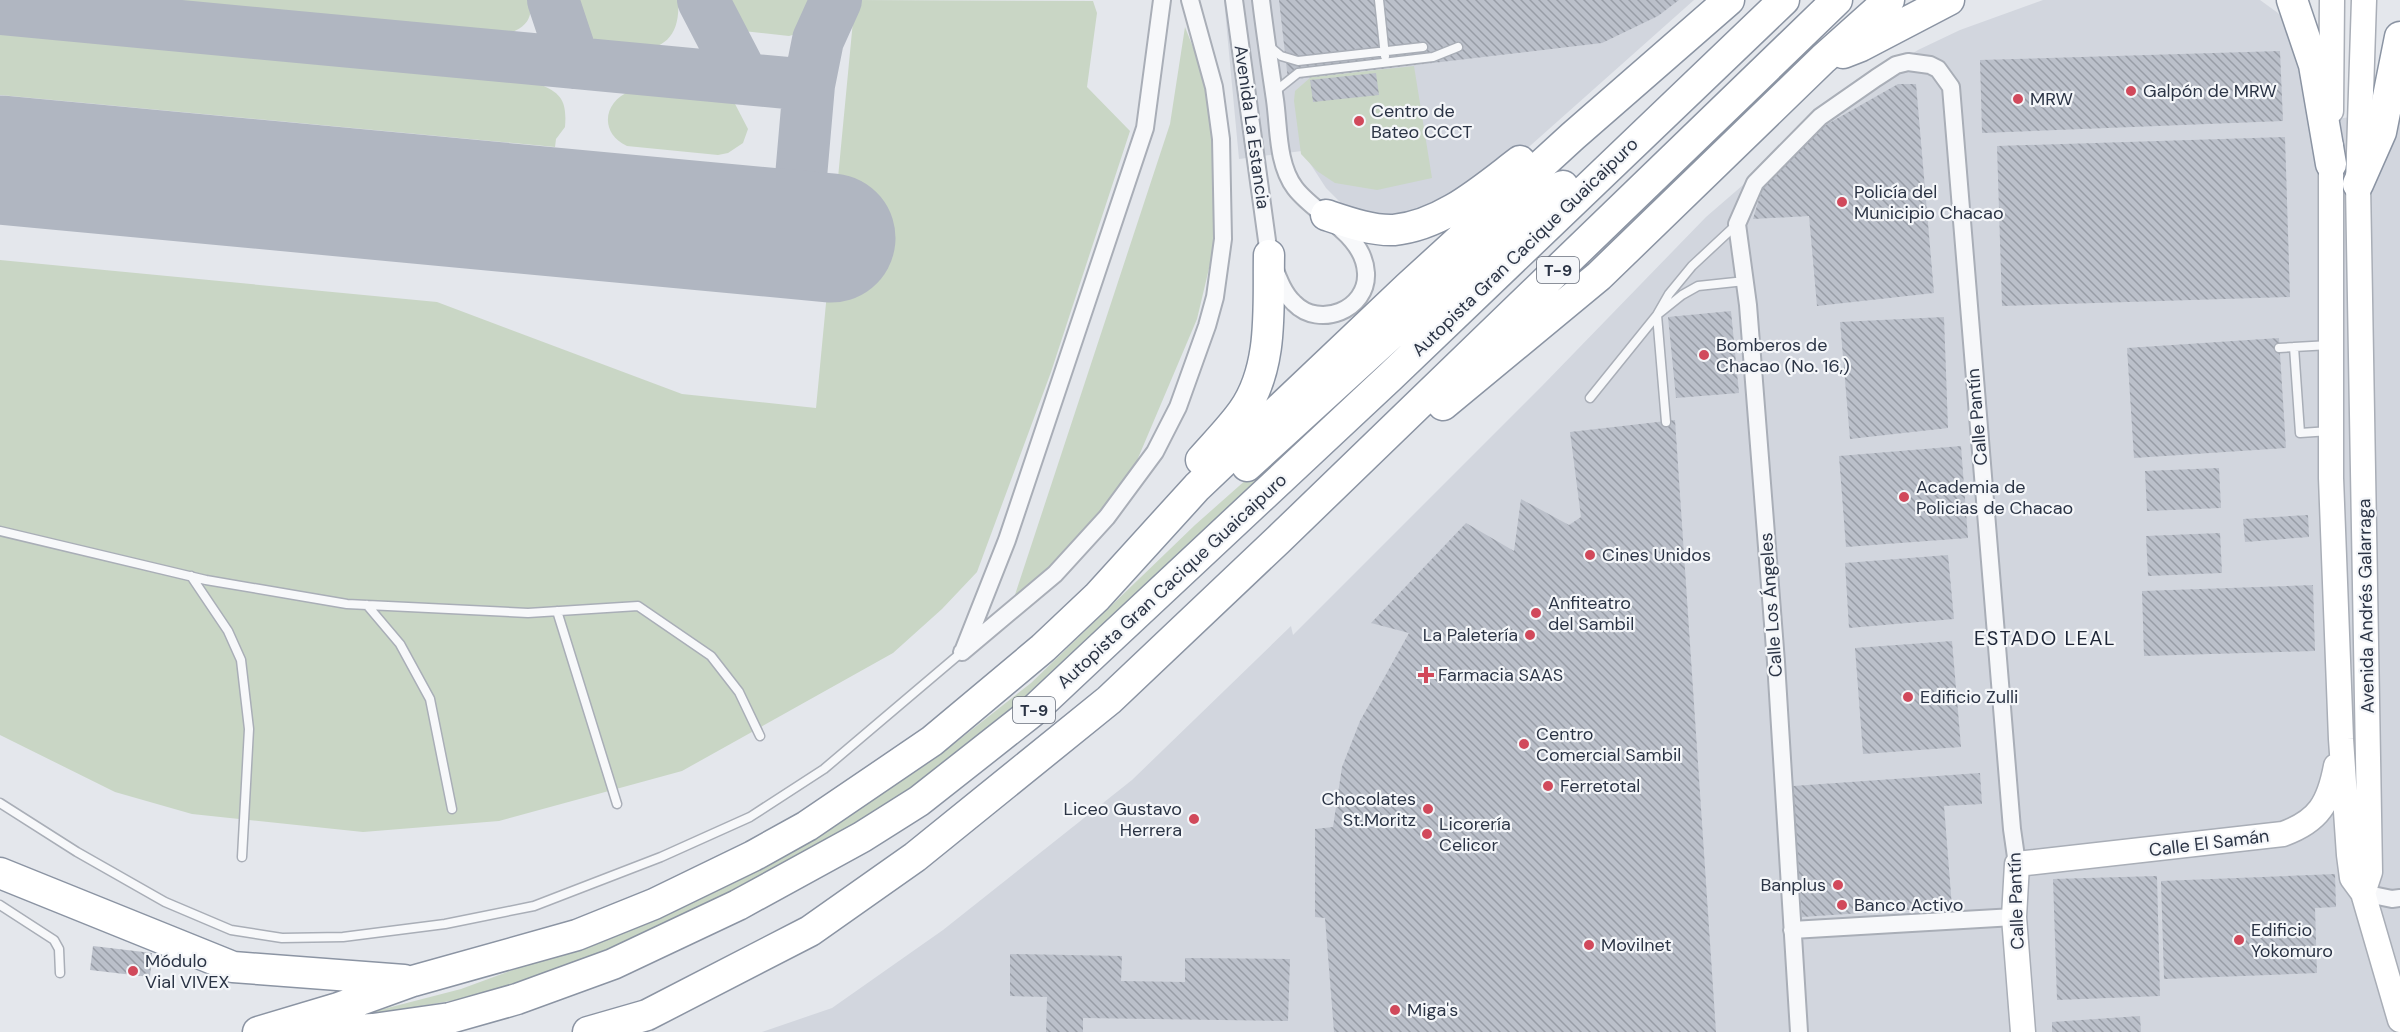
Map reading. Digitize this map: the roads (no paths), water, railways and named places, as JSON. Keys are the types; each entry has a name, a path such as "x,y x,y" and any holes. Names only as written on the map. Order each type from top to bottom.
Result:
{"highway":[{"path":"258,1032 338,1008 413,981 577,935 654,904 753,856 807,826 932,741 1097,597 1197,487 1408,287 1573,136 1729,0"},
{"name":"Autopista Gran Cacique Guaicaipuro","path":"317,1032 373,1029 450,1018 517,999 613,963 738,906 862,837 919,801 1032,712 1391,376 1784,0"},
{"name":"T-9","path":"588,1032 636,1024 810,931 915,857 1109,700 1278,540 1837,0"},
{"path":"1278,540 1599,276 1823,59 1889,0"},
{"path":"1823,59 1861,46 1949,0"},
{"path":"2292,0 2314,65 2331,164"},
{"path":"2358,184 2381,132 2400,37"},
{"path":"1326,215 1348,223 1393,230 1425,223 1483,189 1543,143 1573,136"},
{"path":"1160,530 1207,501 1397,329 1557,189 1615,160"},
{"path":"1160,530 1162,505 1244,410 1257,381 1265,351 1267,331 1269,255"},
{"path":"0,873 233,967 413,981"}],"main road":[{"name":"Avenida Andrés Galarraga","path":"2332,0 2331,430 2341,739"},
{"name":"Avenida Andrés Galarraga","path":"2364,0 2358,184 2370,872 2363,893 2400,1020"},
{"name":"Calle El Samán","path":"2017,864 2266,837 2301,828 2315,816 2327,799 2341,739"},
{"path":"2341,739 2352,878 2363,893"},
{"name":"Calle Pantín","path":"2017,864 2014,917 2023,1032"}],"street":[{"path":"962,652 1007,540 1145,128 1162,0"},
{"path":"962,652 1055,574 1120,498 1155,452 1178,407 1207,326 1215,297 1223,239 1221,139 1214,87 1190,0"},
{"name":"Avenida La Estancia","path":"1234,0 1269,255 1282,285 1295,304 1310,314 1327,316 1347,309 1360,298 1366,286 1365,262 1354,243 1326,215 1302,196 1286,171 1261,0"},
{"name":"Calle Pantín","path":"1737,224 1755,183 1820,117 1896,65 1908,62 1930,65 1945,77 1951,87 2012,829 2017,864"},
{"name":"Calle Los Ángeles","path":"1737,224 1745,280 1776,662 1799,1032"},
{"path":"2363,893 2392,899 2400,898"},
{"path":"1792,930 2014,917"}],"lane":[{"path":"1378,0 1387,62"},
{"path":"1266,41 1273,51 1298,61 1423,47"},
{"path":"1275,100 1278,89 1298,73 1433,57 1458,47"},
{"path":"1590,398 1657,315 1669,294 1692,266 1737,224"},
{"path":"1657,315 1682,295 1698,286 1745,280"},
{"path":"1657,315 1666,422"},
{"path":"2279,348 2331,345"},
{"path":"2294,347 2300,433 2331,430"},
{"path":"0,531 191,576 348,604 528,613 638,606 711,656 739,692 760,736"},
{"path":"191,576 228,631 241,660 249,729 242,857"},
{"path":"367,605 400,644 430,699 452,809"},
{"path":"557,611 616,804"},
{"path":"0,803 77,852 165,902 231,930 282,938 343,937 445,924 534,906 662,858 750,817 824,769 962,652"},
{"path":"0,905 54,940 59,949 60,973"}],"place":[{"name":"Galpón de MRW","path":"2131,91"},
{"name":"MRW","path":"2018,99"},
{"name":"Centro de Bateo CCCT","path":"1359,121"},
{"name":"Policía del Municipio Chacao","path":"1842,202"},
{"name":"Bomberos de Chacao (No. 16,)","path":"1704,355"},
{"name":"Academia de Policias de Chacao","path":"1904,497"},
{"name":"Cines Unidos","path":"1590,555"},
{"name":"Anfiteatro del Sambil","path":"1536,613"},
{"name":"La Paletería","path":"1530,635"},
{"name":"Farmacia SAAS","path":"1426,675"},
{"name":"Edificio Zulli","path":"1908,697"},
{"name":"Centro Comercial Sambil","path":"1524,744"},
{"name":"Ferretotal","path":"1548,786"},
{"name":"Chocolates St.Moritz","path":"1428,809"},
{"name":"Liceo Gustavo Herrera","path":"1194,819"},
{"name":"Licorería Celicor","path":"1427,834"},
{"name":"Banplus","path":"1838,885"},
{"name":"Banco Activo","path":"1842,905"},
{"name":"Edificio Yokomuro","path":"2239,940"},
{"name":"Movilnet","path":"1589,945"},
{"name":"Módulo Vial VIVEX","path":"133,971"},
{"name":"Miga's","path":"1395,1010"}],"district":[{"name":"ESTADO LEAL","path":"2045,638"}]}
